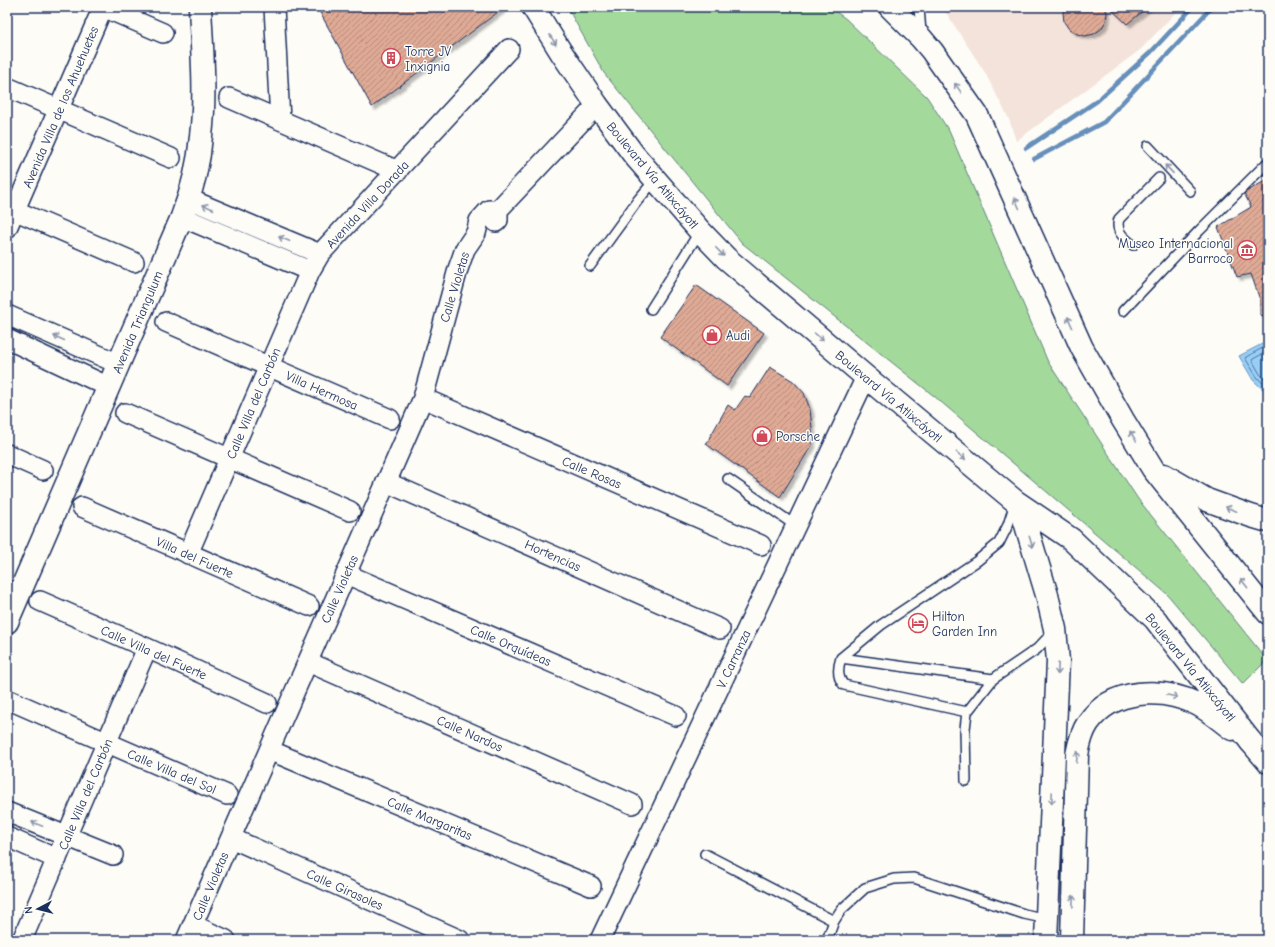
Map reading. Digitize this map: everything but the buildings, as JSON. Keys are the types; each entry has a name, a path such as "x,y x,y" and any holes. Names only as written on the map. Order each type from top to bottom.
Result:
{"main road":[{"name":"Avenida Triangulum","path":"7,622 186,208 202,136 203,88 200,7"},
{"name":"Boulevard Vía Atlixcáyotl","path":"533,7 560,52 634,155 700,231 726,258 1018,503 1071,539 1155,618 1268,762"},
{"path":"890,7 932,51 977,115 1082,348 1153,469 1268,613"},
{"path":"1153,469 1207,500 1268,521"},
{"path":"1018,503 1047,595 1055,629 1058,661 1046,940"},
{"path":"1072,940 1077,755 1081,738 1088,723 1099,710 1114,700 1131,695 1148,694 1173,697 1198,705 1251,742"}],"street":[{"path":"103,7 163,33"},
{"name":"Avenida Villa de los Ahuehuetes","path":"7,228 11,209 59,110 103,7"},
{"path":"274,7 280,120"},
{"name":"Avenida Villa Dorada","path":"186,208 320,254 509,49"},
{"path":"7,87 171,158"},
{"path":"229,98 398,171"},
{"name":"Calle Violetas","path":"190,933 422,398 465,249 476,233 479,221 489,210 498,210 597,105"},
{"path":"186,208 310,271"},
{"path":"11,209 134,262"},
{"name":"Calle Villa del Carbón","path":"188,554 310,271 320,254"},
{"path":"7,315 119,364"},
{"name":"Villa Hermosa","path":"166,322 390,419"},
{"path":"7,339 109,386"},
{"name":"V. Carranza","path":"600,940 866,377"},
{"name":"Calle Rosas","path":"422,398 761,545"},
{"path":"125,413 350,511"},
{"path":"7,454 43,470"},
{"name":"Hortencias","path":"386,482 720,629"},
{"name":"Villa del Fuerte","path":"82,507 309,606"},
{"name":"Calle Orquídeas","path":"346,574 676,716"},
{"name":"Calle Villa del Fuerte","path":"40,601 267,702"},
{"name":"Calle Villa del Carbón","path":"22,940 148,648"},
{"name":"Calle Nardos","path":"308,662 632,804"},
{"name":"Calle Villa del Sol","path":"7,699 227,795"},
{"name":"Calle Margaritas","path":"269,750 591,886"},
{"path":"7,812 114,855"},
{"path":"7,838 57,859"},
{"name":"Calle Girasoles","path":"231,838 460,940"},
{"path":"190,933 226,940"}],"lane":[{"path":"919,7 921,38"},
{"path":"1148,146 1190,191"},
{"path":"1123,311 1194,236 1266,164"},
{"path":"1133,245 1118,229 1117,225 1119,219 1159,178"},
{"path":"590,266 638,200 655,180"},
{"path":"651,309 700,231"},
{"path":"728,479 796,526"},
{"path":"967,712 844,685 839,676 839,664 841,658 881,625 977,561 999,543 1018,503"},
{"path":"966,781 965,729 967,712 993,679 1037,649 1055,629"},
{"path":"841,658 993,679"},
{"path":"705,854 834,921"},
{"path":"827,940 834,921 841,910 865,888 894,879 914,878 1024,914 1047,919"}],"shaded area":[{"path":"941,7 1181,7 1140,50 1016,141 1009,119 984,71"}],"green space":[{"path":"567,7 829,7 846,19 927,97 949,131 1048,362 1138,499 1267,660 1243,684 1167,594 934,396 742,243 604,73"}],"water":[{"path":"1268,341 1268,394 1253,380 1239,356"}],"waterway":[{"path":"1026,148 1097,101 1151,52 1193,7"},
{"path":"1034,159 1104,122 1212,7"}],"place":[{"name":"Torre JV Inxignia","path":"391,58"},
{"name":"Museo Internacional Barroco","path":"1247,250"},
{"name":"Audi","path":"712,335"},
{"name":"Porsche","path":"762,436"},
{"name":"Hilton Garden Inn","path":"918,623"}]}
